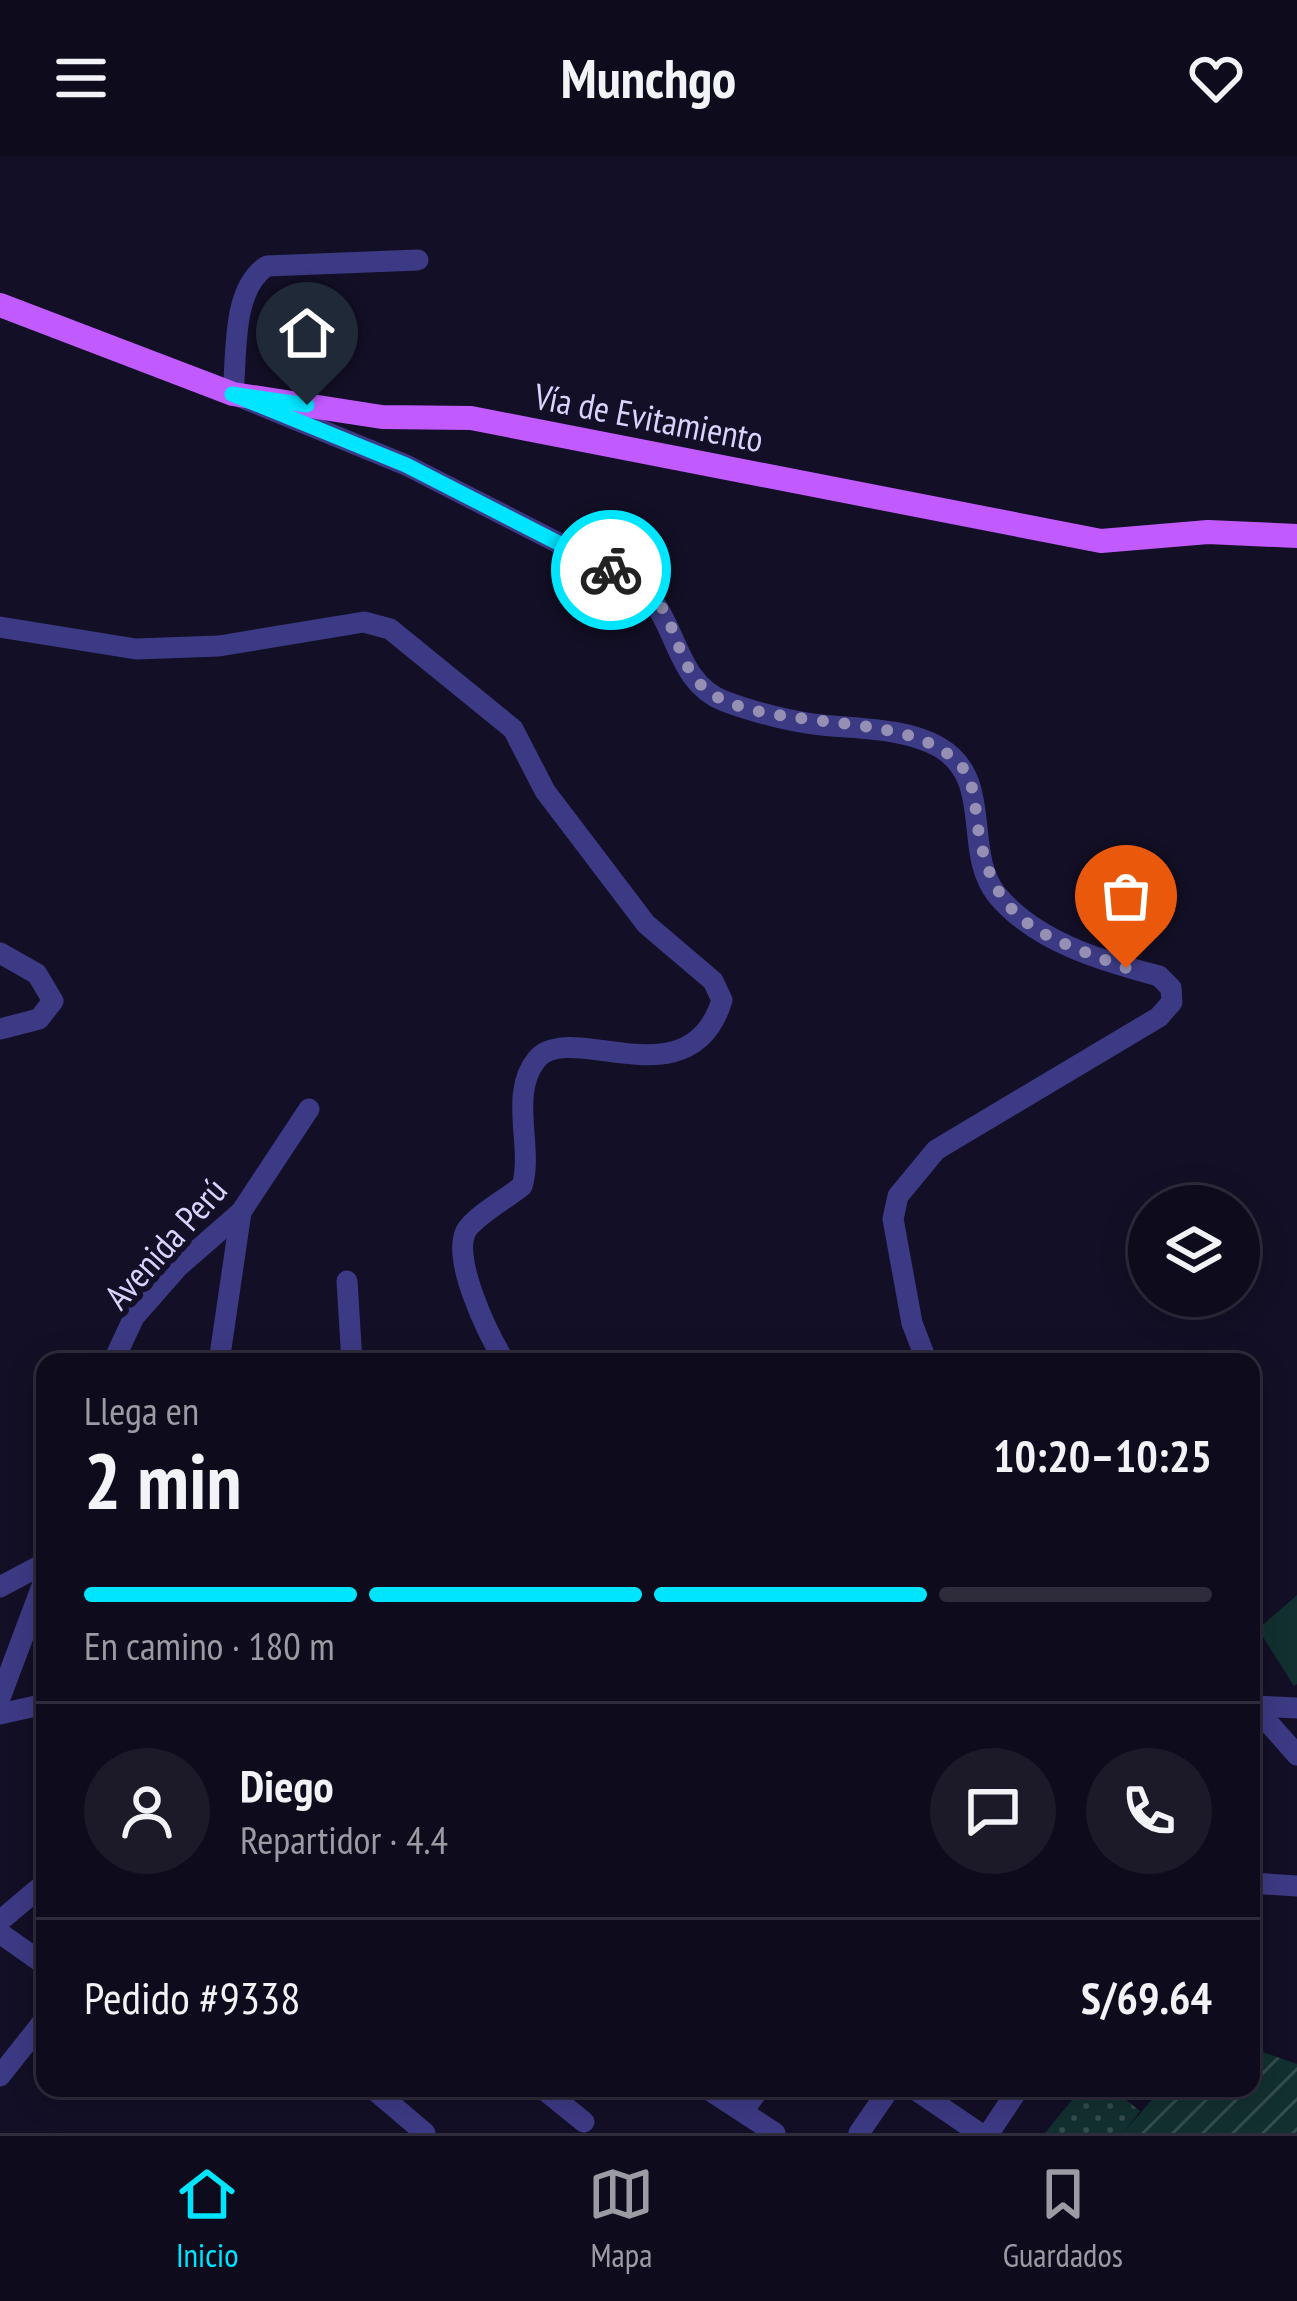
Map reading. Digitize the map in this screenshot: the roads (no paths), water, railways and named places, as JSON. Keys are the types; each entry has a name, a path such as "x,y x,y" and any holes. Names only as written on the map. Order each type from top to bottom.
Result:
{"main road":[{"name":"Vía de Evitamiento","path":"0,305 232,394 382,417 471,418 1101,541 1208,532 1297,536"}],"street":[{"path":"418,260 267,266 259,271 243,302 232,394 406,465 633,581 660,605 695,680 723,700 819,725 862,727 938,746 965,769 996,894 1053,939 1159,976 1171,988 1172,1002 1159,1017 936,1150 898,1196 897,1240 912,1324 923,1353"},
{"path":"0,627 136,649 219,646 263,634 364,622 390,628 513,729 545,790 646,924 712,981 722,1000 707,1034 689,1046 629,1054 554,1049 536,1060 527,1077 522,1186 468,1227 460,1245 463,1266 501,1353"},
{"path":"0,953 37,974 53,1001 39,1019 0,1029"},
{"name":"Avenida Perú","path":"117,1353 134,1317 178,1267 242,1212 309,1109"},
{"path":"221,1353 242,1212"},
{"path":"347,1281 351,1353"},
{"path":"0,1587 36,1568"},
{"path":"0,1697 36,1602"},
{"path":"0,1714 36,1706"},
{"path":"1260,1706 1297,1708"},
{"path":"1260,1714 1297,1755"},
{"path":"1260,1884 1297,1886"},
{"path":"0,1921 36,1891"},
{"path":"0,1933 36,1959"},
{"path":"0,2076 36,2030"},
{"path":"400,2097 425,2133"},
{"path":"553,2097 584,2122"},
{"path":"720,2097 775,2133"},
{"path":"742,2111 753,2097"},
{"path":"859,2133 884,2097"},
{"path":"927,2097 979,2133"},
{"path":"988,2133 1013,2097"}]}
